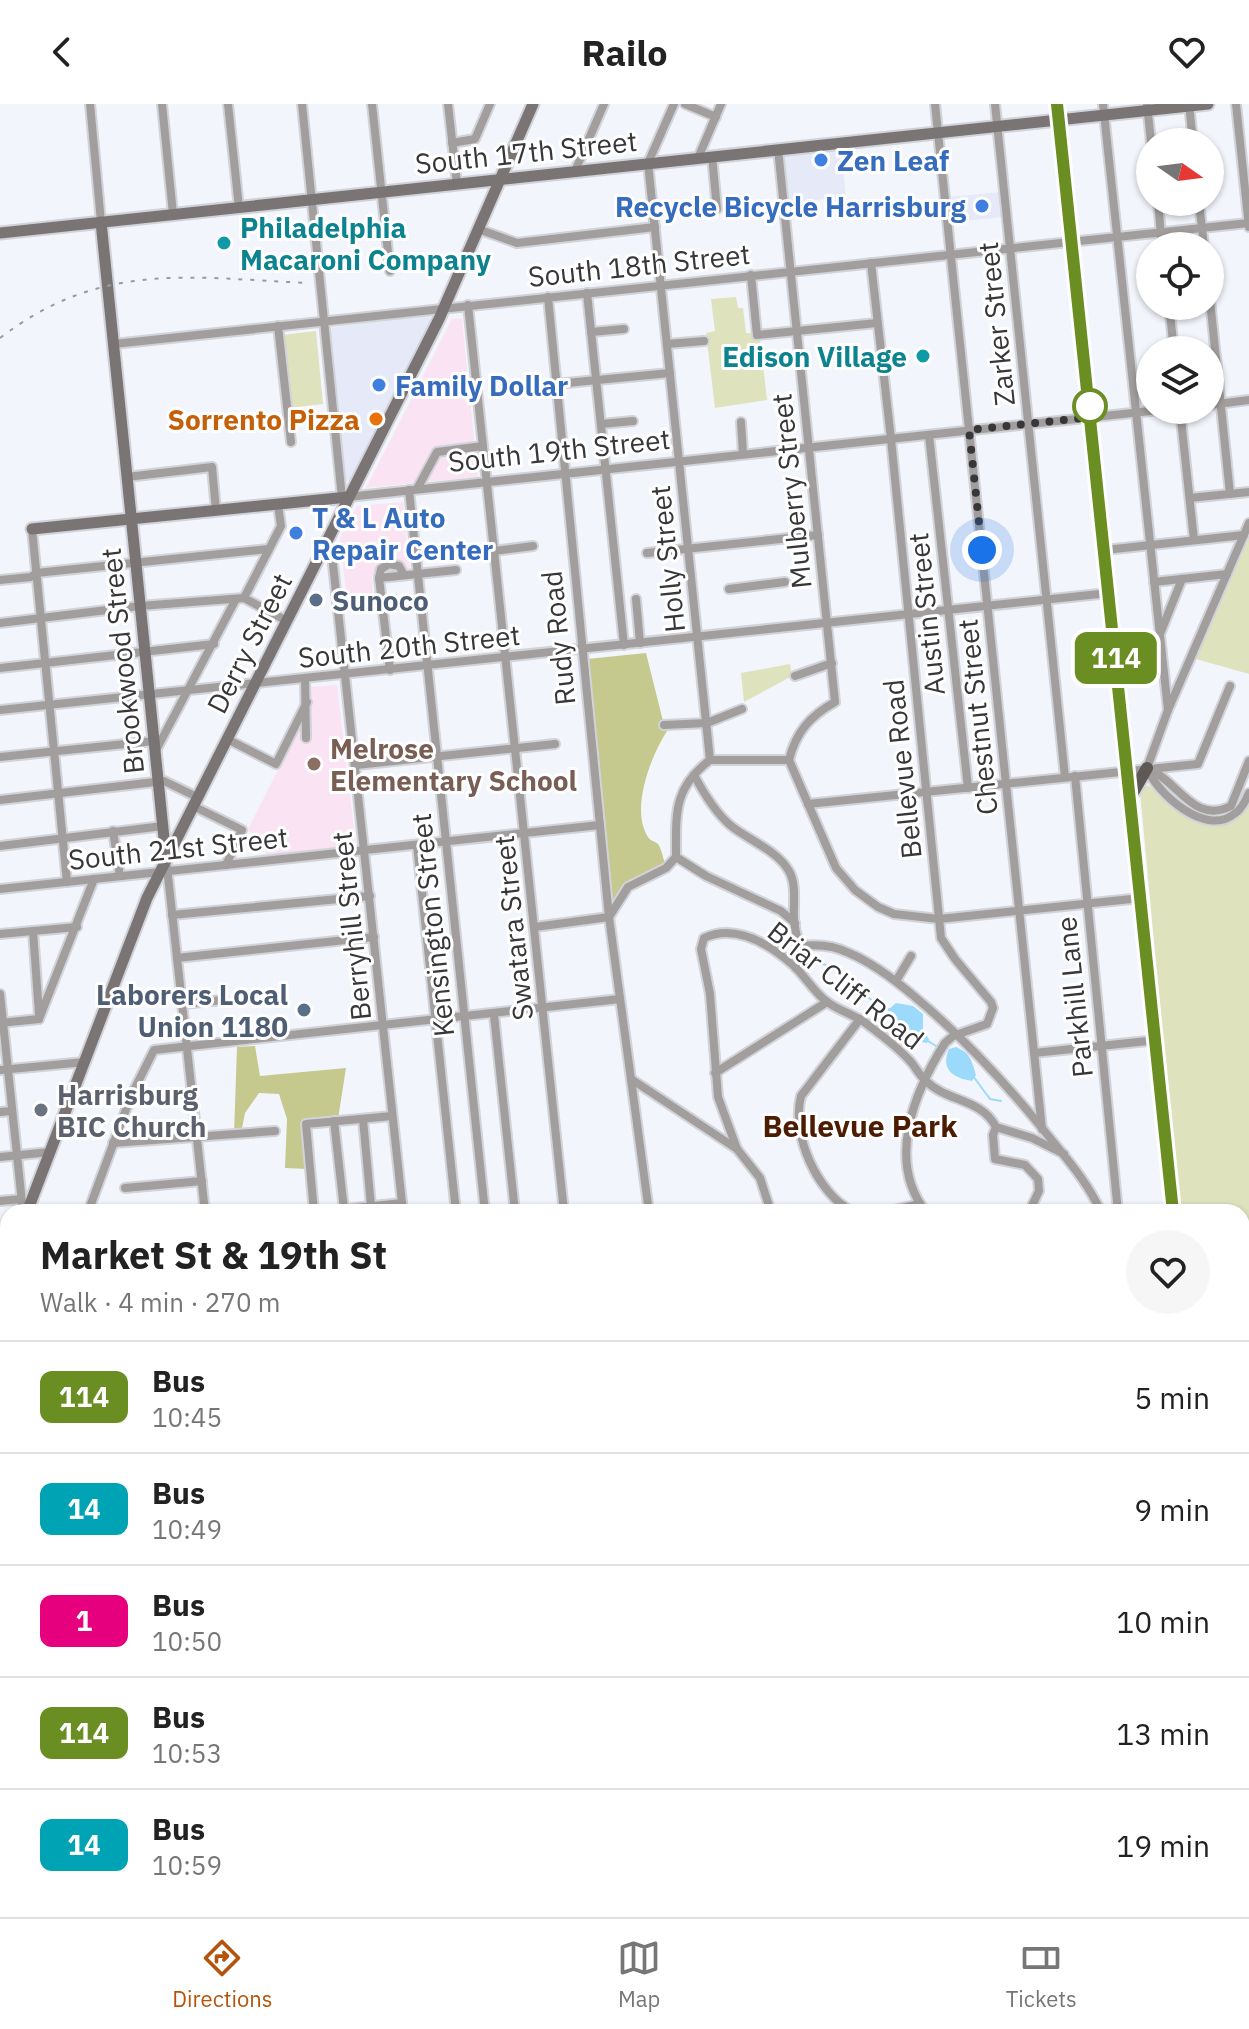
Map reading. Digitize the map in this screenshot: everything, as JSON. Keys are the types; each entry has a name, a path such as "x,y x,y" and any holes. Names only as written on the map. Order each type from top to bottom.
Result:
{"main road":[{"name":"Derry Street","path":"28,1204 147,898 165,868 195,801 327,541 345,498 444,308 533,104"},
{"path":"1057,104 1172,1204"},
{"name":"South 17th Street","path":"0,233 1058,120 1104,109 1208,104"},
{"name":"Brookwood Street","path":"101,222 165,868"},
{"name":"South 19th Street","path":"32,529 345,498"},
{"path":"1131,796 1147,768"}],"street":[{"name":"Brookwood Street","path":"90,104 101,222"},
{"path":"162,104 173,214"},
{"path":"228,104 239,208"},
{"path":"302,104 323,321 345,498"},
{"path":"372,104 390,271"},
{"path":"448,104 457,184"},
{"path":"452,143 475,139 490,104"},
{"path":"575,171 604,104"},
{"path":"648,163 674,104"},
{"path":"685,104 716,117"},
{"path":"698,158 721,104"},
{"name":"Chestnut Street","path":"935,104 1042,1129"},
{"name":"Zarker Street","path":"995,104 1047,600 1070,777"},
{"path":"1236,104 1249,225"},
{"path":"1189,105 1191,128"},
{"path":"1147,107 1149,128"},
{"path":"1104,109 1136,413"},
{"name":"Mulberry Street","path":"778,149 835,702 808,719 792,746 789,760"},
{"path":"712,156 717,209"},
{"name":"Holly Street","path":"648,163 710,760"},
{"path":"1159,216 1161,232"},
{"path":"1201,216 1202,232"},
{"name":"South 18th Street","path":"1161,232 1249,225"},
{"path":"478,229 517,243 655,227"},
{"name":"South 18th Street","path":"114,344 1136,235"},
{"name":"Bellevue Road","path":"871,263 941,938 993,1008 987,1024 949,1038 925,1081 904,1145 909,1181 921,1204"},
{"path":"751,275 757,335 877,323"},
{"path":"587,293 624,645"},
{"name":"Rudy Road","path":"548,297 609,917 648,1204"},
{"name":"Swatara Street","path":"468,305 563,1204"},
{"path":"278,326 291,442"},
{"path":"591,332 624,329"},
{"path":"667,344 704,341"},
{"path":"556,384 670,373"},
{"path":"1224,403 1249,400"},
{"name":"South 19th Street","path":"345,498 1136,413"},
{"path":"601,424 633,421"},
{"path":"741,422 743,454"},
{"path":"1137,424 1168,710"},
{"path":"1182,424 1194,540"},
{"path":"1223,424 1230,494"},
{"name":"Austin Street","path":"929,435 968,788"},
{"path":"413,490 437,452 483,446"},
{"path":"127,477 212,467 216,510"},
{"name":"Kensington Street","path":"413,490 427,666 484,1204"},
{"path":"1190,498 1249,492"},
{"path":"0,757 155,746 281,526 278,505"},
{"path":"1249,523 1168,710 1147,768 1152,782 1169,799 1200,818 1216,821 1234,815 1249,793"},
{"path":"32,529 67,882"},
{"path":"647,553 818,535"},
{"path":"1105,550 1244,535"},
{"name":"Berryhill Street","path":"327,541 332,555 346,675 402,1204"},
{"path":"454,556 533,546"},
{"path":"0,580 31,577 36,573 269,549"},
{"path":"390,670 379,578 456,570"},
{"path":"1154,582 1227,574"},
{"path":"1160,635 1182,579"},
{"path":"729,589 785,582"},
{"name":"South 20th Street","path":"0,710 1109,593"},
{"path":"0,623 140,606 240,598 287,621"},
{"path":"636,599 640,643"},
{"path":"0,668 214,644"},
{"path":"795,676 832,663"},
{"path":"305,679 306,738"},
{"path":"808,804 1198,764 1230,686"},
{"path":"227,739 276,764 307,702"},
{"path":"664,725 707,723 742,709"},
{"path":"356,765 555,744"},
{"path":"535,927 609,917 628,887 666,868 676,857 677,806 683,788 710,760 789,760 836,868 855,890 878,907 894,914 939,919 1141,898"},
{"path":"1147,768 1160,774 1203,812 1213,812 1231,806 1249,761"},
{"path":"694,775 703,792 728,823 772,854 790,872 795,923 801,946 796,968"},
{"name":"Parkhill Lane","path":"1070,777 1117,1204"},
{"path":"0,800 164,781 242,830 226,865"},
{"name":"South 21st Street","path":"0,889 165,868 226,865 600,825"},
{"path":"0,846 163,826"},
{"path":"113,831 120,876"},
{"path":"417,845 455,1204"},
{"path":"676,857 706,876 781,911 795,923"},
{"name":"Brookwood Street","path":"165,868 204,1204"},
{"path":"39,1019 94,879"},
{"path":"172,915 370,896"},
{"path":"0,934 77,927"},
{"path":"33,931 39,1019"},
{"name":"Briar Cliff Road","path":"715,1073 710,994 701,949 704,938 715,933 733,933 751,937 796,968 827,1002 860,1019 901,1052 925,1081 947,1094 974,1104 996,1127 1032,1138 1064,1154"},
{"path":"177,958 374,937"},
{"path":"801,946 822,946 849,952 896,981 959,1033 1012,1090 1064,1154 1090,1188 1097,1204"},
{"path":"896,981 911,956"},
{"path":"0,994 4,1070 23,1204"},
{"path":"91,1204 131,1096 154,1050 620,999"},
{"path":"182,1004 223,1000"},
{"path":"737,1149 718,1097 715,1073 827,1002"},
{"path":"494,1015 514,1204"},
{"path":"2,1023 39,1019"},
{"path":"840,1204 828,1191 804,1149 797,1111 801,1096 860,1019"},
{"path":"1034,1053 1157,1040"},
{"path":"4,1070 85,1062"},
{"path":"631,1079 737,1149 760,1178 768,1204"},
{"path":"131,1096 192,1093"},
{"path":"0,1112 12,1111"},
{"path":"315,1204 306,1124 392,1116"},
{"path":"363,1119 371,1204"},
{"path":"334,1121 343,1204"},
{"path":"996,1127 993,1135 995,1159 1025,1165 1038,1179 1039,1191 1033,1204"},
{"path":"113,1143 275,1131"},
{"path":"0,1157 50,1152"},
{"path":"125,1188 202,1181"},
{"path":"0,1201 21,1199"}],"shaded area":[{"path":"841,148 846,197 788,203 782,154"},
{"name":"Recycle Bicycle Harrisburg","path":"1002,192 1005,217 951,222 948,197"},
{"path":"426,315 430,317 430,325 352,480 346,481 329,328"},
{"path":"462,318 478,477 366,488 452,319"},
{"path":"403,502 410,572 372,576 374,610 348,612 340,537 357,506"},
{"path":"337,685 356,846 266,856 264,837 247,831 302,722 311,711 311,687"}],"green space":[{"path":"736,297 738,308 743,308 746,333 753,333 754,339 760,338 767,400 715,408 706,333 715,331 711,299"},
{"path":"316,331 323,404 289,408 282,335"},
{"path":"1249,538 1249,674 1196,659"},
{"path":"646,653 664,725 671,725 651,764 641,811 648,837 658,844 666,868 638,880 609,917 587,659"},
{"path":"790,664 792,676 744,702 741,673"},
{"path":"1148,785 1185,814 1210,823 1222,822 1235,815 1249,802 1249,1204 1178,1204 1140,791"},
{"path":"255,1046 260,1076 346,1068 338,1119 304,1123 307,1169 285,1168 287,1119 279,1094 259,1093 245,1113 241,1133 234,1134 237,1047"}],"water":[{"path":"896,1003 913,1006 923,1014 923,1031 929,1039 927,1043 922,1042 919,1033 904,1028 889,1017 887,1011"},
{"path":"956,1047 965,1052 972,1062 976,1075 972,1081 959,1078 947,1067 949,1049"}],"waterway":[{"path":"820,963 838,972 872,1000 891,1010"},
{"path":"928,1041 936,1046"},
{"path":"973,1076 990,1099 1001,1101"}],"railway":[{"path":"0,338 38,313 75,296 111,285 148,279 186,278 309,283"}],"bus line":[{"name":"114","path":"1057,104 1172,1204"}],"place":[{"name":"Zen Leaf","path":"821,160"},
{"name":"Recycle Bicycle Harrisburg","path":"982,206"},
{"name":"Philadelphia Macaroni Company","path":"224,243"},
{"name":"Edison Village","path":"923,356"},
{"name":"Family Dollar","path":"379,385"},
{"name":"Sorrento Pizza","path":"376,419"},
{"name":"T & L Auto Repair Center","path":"296,533"},
{"name":"Sunoco","path":"316,600"},
{"name":"Melrose Elementary School","path":"314,764"},
{"name":"Laborers Local Union 1180","path":"304,1010"},
{"name":"Harrisburg BIC Church","path":"41,1110"}],"district":[{"name":"Bellevue Park","path":"860,1125"}],"route":[{"path":"982,550 969,430 1082,418 1090,406"}]}
